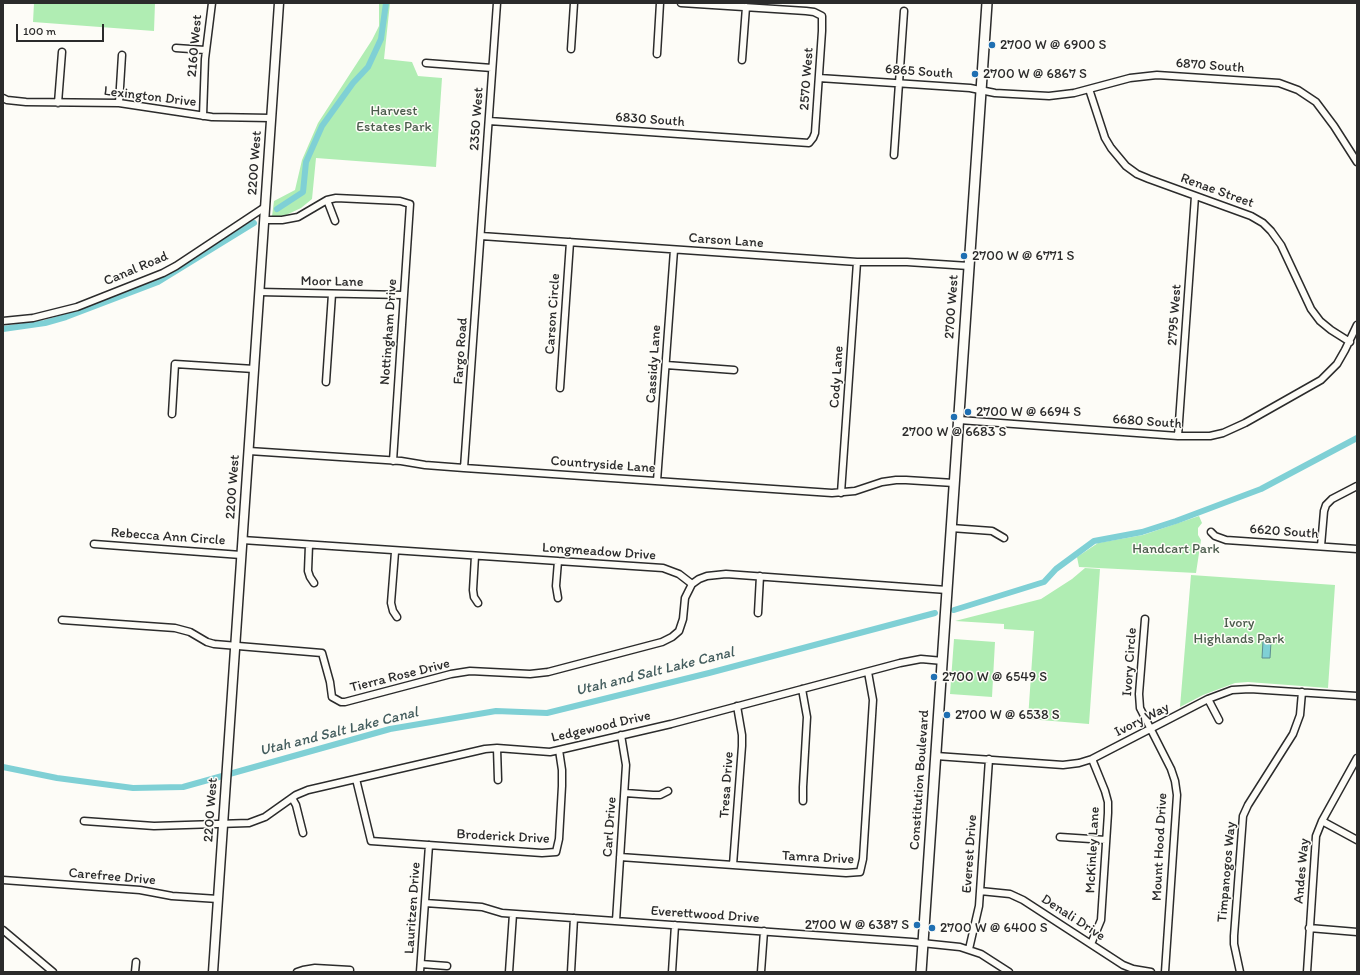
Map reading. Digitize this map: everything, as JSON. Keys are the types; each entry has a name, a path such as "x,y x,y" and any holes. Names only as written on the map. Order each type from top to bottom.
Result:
{"main road":[{"name":"2700 West","path":"947,590 987,3"},
{"name":"Constitution Boulevard","path":"921,972 947,590"}],"street":[{"name":"2160 West","path":"203,116 205,50 212,3"},
{"name":"2200 West","path":"213,972 279,3"},
{"name":"2350 West","path":"481,236 497,3"},
{"path":"571,49 574,3"},
{"path":"657,54 660,3"},
{"path":"682,3 746,7 742,60"},
{"name":"2570 West","path":"746,7 814,12 822,16 823,22 815,133 810,143"},
{"path":"894,155 904,11"},
{"path":"176,48 205,50"},
{"path":"58,103 62,52"},
{"path":"119,104 122,55"},
{"path":"426,63 492,68"},
{"name":"6870 South","path":"1089,89 1130,78 1157,75 1279,83 1298,90 1316,102 1323,110 1357,162"},
{"name":"6865 South","path":"819,78 970,88 995,93 1050,96 1089,89"},
{"name":"Renae Street","path":"1089,89 1105,138 1110,148 1126,166 1137,174 1149,179 1251,216 1263,223 1281,245 1311,309 1320,321 1350,342"},
{"name":"Lexington Drive","path":"3,98 16,102 119,104 203,116 271,118"},
{"name":"6830 South","path":"488,121 810,143"},
{"name":"2795 West","path":"1178,436 1195,196"},
{"name":"Nottingham Drive","path":"327,200 336,198 351,198 400,201 410,204 393,461"},
{"path":"264,220 282,220 298,217 327,200 335,221"},
{"name":"Canal Road","path":"3,321 33,318 76,307 162,273 176,266 265,207"},
{"name":"Carson Lane","path":"481,236 857,262 907,262 969,266"},
{"name":"Fargo Road","path":"464,468 481,236"},
{"name":"Carson Circle","path":"560,388 570,242"},
{"name":"Cassidy Lane","path":"657,481 674,250"},
{"name":"Cody Lane","path":"841,493 857,262"},
{"name":"Moor Lane","path":"259,292 403,296"},
{"path":"326,382 332,294"},
{"name":"6680 South","path":"958,420 1178,436 1210,436 1223,433 1245,423 1321,380 1337,364 1350,342 1357,325"},
{"path":"172,414 175,364 254,369"},
{"path":"666,365 734,370"},
{"name":"Countryside Lane","path":"249,451 393,461 464,468 841,493 855,491 882,482 896,480 954,483"},
{"path":"1321,546 1325,508 1332,499 1357,486"},
{"path":"951,528 992,530 1004,538"},
{"name":"6620 South","path":"1211,532 1215,536 1226,540 1357,549"},
{"name":"Longmeadow Drive","path":"242,540 394,552 663,568 679,574 692,584"},
{"name":"Rebecca Ann Circle","path":"94,544 241,555"},
{"path":"310,546 308,571 314,583"},
{"path":"394,552 391,603 397,618"},
{"path":"475,556 473,590 474,597 478,603"},
{"path":"558,561 556,586 558,598"},
{"path":"692,584 699,579 716,574 947,590"},
{"path":"758,613 760,576"},
{"name":"Tierra Rose Drive","path":"62,620 175,628 190,632 207,642 214,644 322,653 330,682 332,697 341,702 345,702 464,672 482,671 530,674 548,672 662,642 672,638 679,631 683,619 685,598 692,584"},
{"name":"Ivory Circle","path":"1145,619 1139,701 1142,712 1150,729"},
{"name":"Ledgewood Drive","path":"84,821 154,826 249,823 265,817 292,798 308,790 485,749 497,748 539,751 559,750 737,706 913,660 942,661"},
{"name":"Tamra Drive","path":"620,857 846,873 860,872 863,859 873,700 868,672"},
{"name":"Ivory Way","path":"936,756 1064,764 1079,763 1092,759 1225,691 1241,688 1357,696"},
{"path":"802,689 807,717 803,801"},
{"name":"Timpanogos Way","path":"1240,972 1234,936 1243,816 1248,805 1293,734 1300,715 1302,692"},
{"path":"1208,699 1219,720"},
{"name":"Tresa Drive","path":"733,865 742,746 742,734 737,706"},
{"name":"Mount Hood Drive","path":"1150,729 1171,769 1177,795 1165,972"},
{"name":"Carl Drive","path":"616,921 626,759 621,735"},
{"path":"497,748 498,780"},
{"name":"Broderick Drive","path":"356,779 371,841 542,853 556,852 559,839 563,778 559,750"},
{"name":"Andes Way","path":"1307,972 1316,836 1322,821 1357,758"},
{"name":"Everest Drive","path":"969,949 977,920 989,759"},
{"name":"McKinley Lane","path":"1090,944 1101,920 1108,802 1092,759"},
{"path":"625,793 660,795 668,791"},
{"path":"292,798 296,805 303,833"},
{"path":"1322,821 1357,840"},
{"path":"1060,837 1106,840"},
{"name":"Lauritzen Drive","path":"420,972 429,845"},
{"name":"Carefree Drive","path":"3,880 140,890 172,896 218,899"},
{"name":"Denali Drive","path":"980,891 1010,894 1023,900 1123,965 1133,969 1151,972"},
{"name":"Everettwood Drive","path":"425,903 485,908 502,913 513,914 764,931 960,947 981,954 1007,971"},
{"path":"509,972 513,914"},
{"path":"571,972 574,918"},
{"path":"672,972 675,925"},
{"path":"1309,928 1357,932"},
{"path":"3,930 53,972"},
{"path":"761,972 764,931"},
{"path":"136,962 136,972"},
{"path":"421,964 447,966"},
{"path":"297,972 315,968 350,970"}],"green space":[{"path":"34,3 155,3 154,31 33,22"},
{"name":"Harvest Estates Park","path":"379,3 390,3 384,59 412,62 418,76 442,78 436,167 316,158 312,199 301,208 284,216 272,216 274,201 295,190 302,160 318,123 372,40 379,26"},
{"name":"Handcart Park","path":"1199,516 1202,523 1198,528 1198,535 1201,540 1196,573 1079,567 1077,557 1098,543 1143,535"},
{"path":"1085,568 1100,569 1089,724 1028,719 1034,631 1004,629 1004,624 955,621 1041,599 1072,579"},
{"name":"Ivory Highlands Park","path":"1191,575 1335,585 1328,688 1248,682 1235,683 1203,695 1180,707"},
{"path":"954,639 995,642 992,697 950,694"}],"water":[{"path":"1263,641 1271,642 1270,658 1262,658"}],"waterway":[{"path":"277,209 303,192 306,162 322,126 353,83 368,67 381,39 386,3"},
{"path":"3,329 45,323 66,317 158,282 254,223"},
{"name":"Utah and Salt Lake Canal","path":"954,610 1044,582 1056,569 1094,541 1142,532 1176,521 1261,489 1357,438"},
{"name":"Utah and Salt Lake Canal","path":"3,767 57,778 133,788 183,787 390,729 496,711 547,713 709,673 935,613"}],"place":[{"name":"2700 W @ 6900 S","path":"992,45"},
{"name":"2700 W @ 6867 S","path":"975,74"},
{"name":"2700 W @ 6771 S","path":"964,256"},
{"name":"2700 W @ 6694 S","path":"968,412"},
{"name":"2700 W @ 6683 S","path":"954,417"},
{"name":"2700 W @ 6549 S","path":"934,677"},
{"name":"2700 W @ 6538 S","path":"947,715"},
{"name":"2700 W @ 6387 S","path":"917,925"},
{"name":"2700 W @ 6400 S","path":"932,928"}]}
